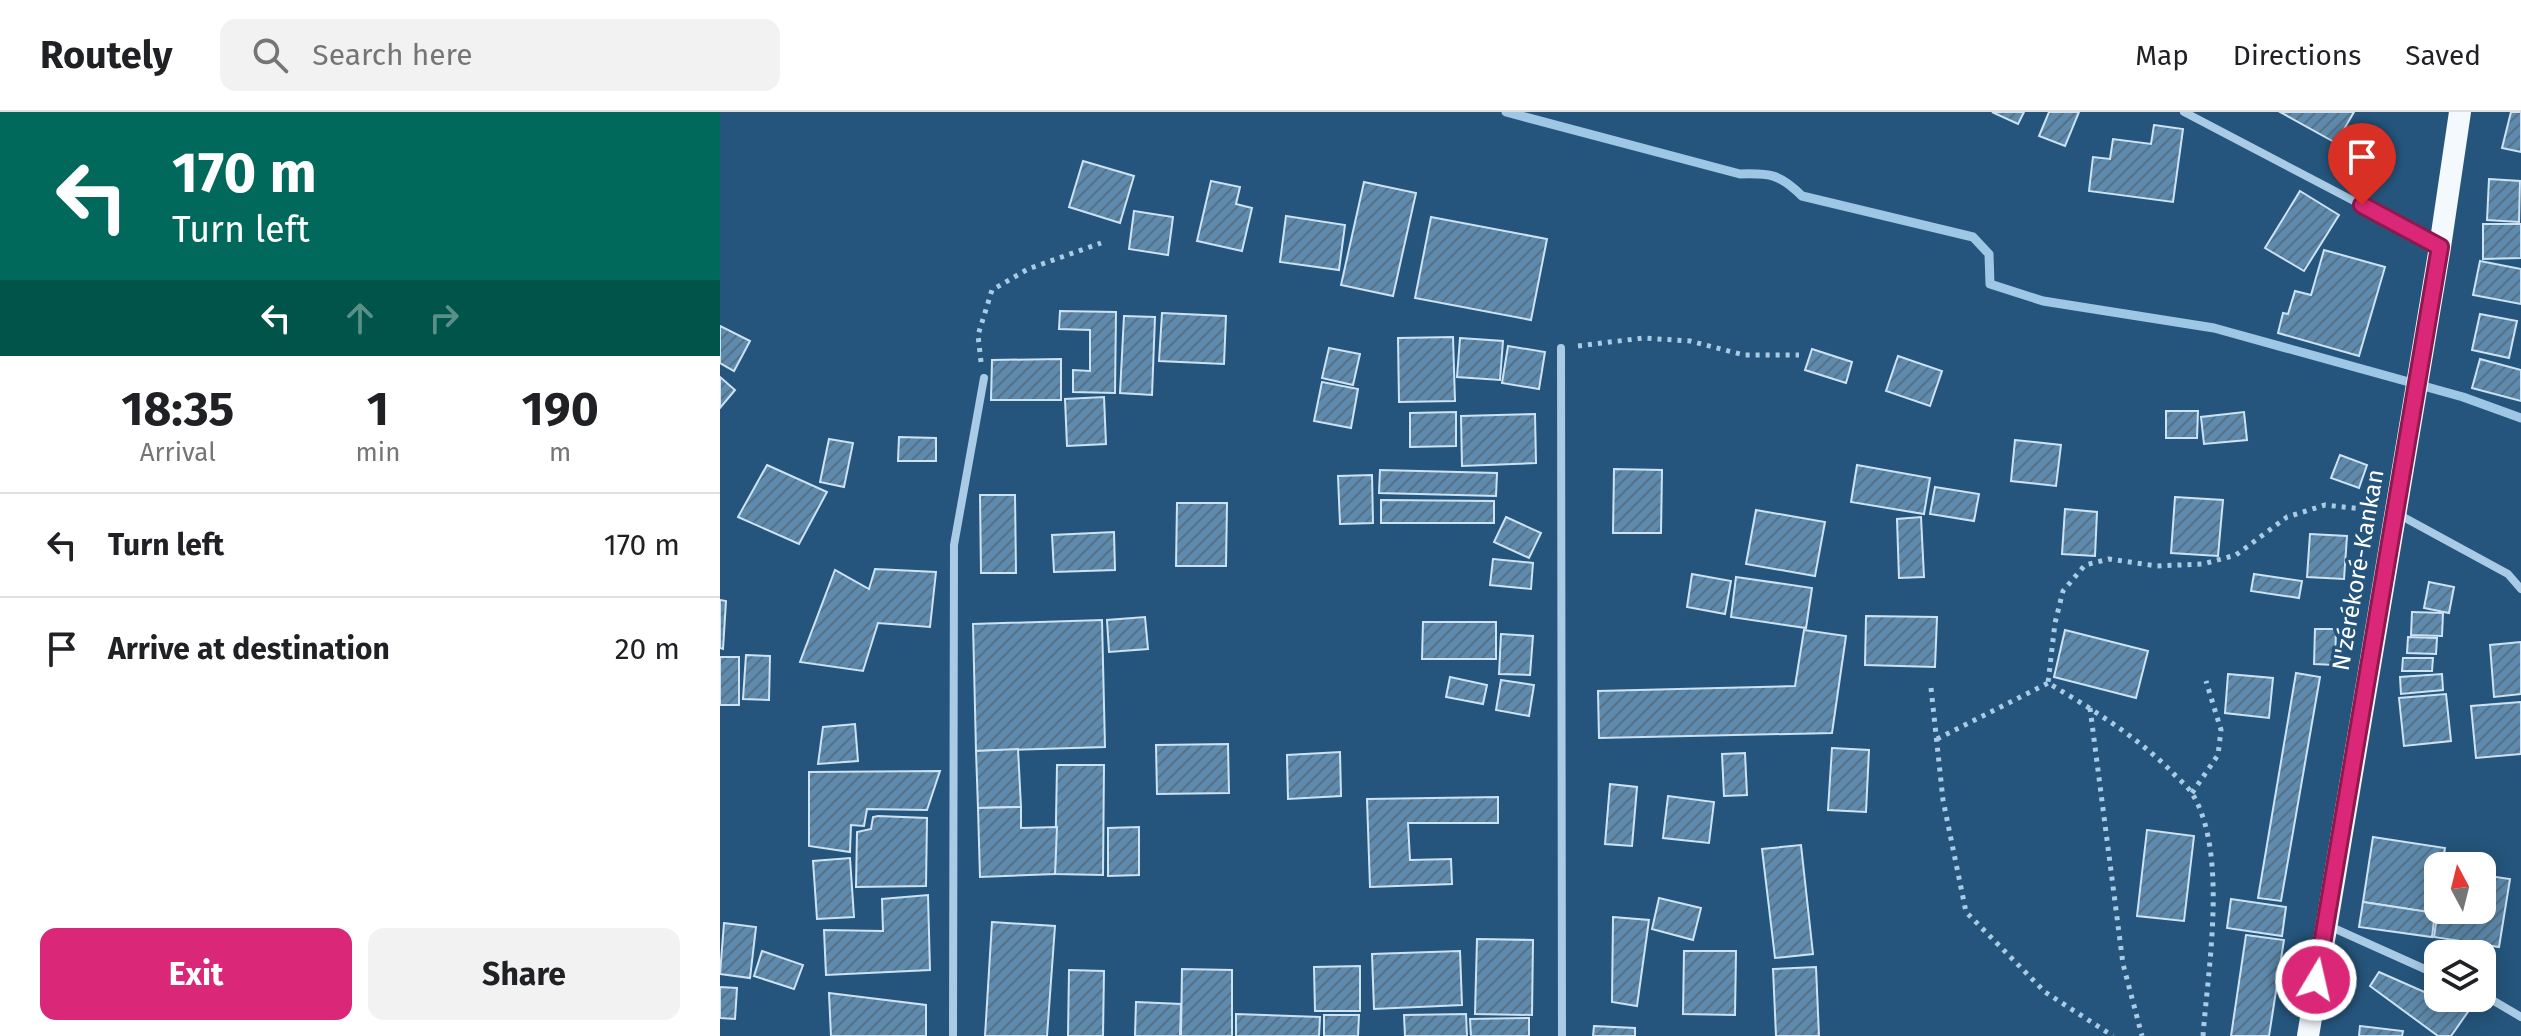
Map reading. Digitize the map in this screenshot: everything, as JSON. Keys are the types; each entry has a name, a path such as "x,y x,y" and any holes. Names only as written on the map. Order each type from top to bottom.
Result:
{"highway":[{"name":"N'zérékoré-Kankan","path":"2308,1036 2460,112"}],"street":[{"path":"2184,112 2440,247"},
{"path":"1561,348 1562,1036"},
{"path":"953,1036 954,545 984,378"},
{"path":"2394,512 2508,574 2521,589"},
{"path":"2325,925 2424,969"},
{"path":"2496,1001 2521,1017"}],"path":[{"path":"984,378 978,335 992,290 1028,269 1101,243"},
{"path":"1561,348 1643,338 1690,341 1744,355 1799,355"},
{"path":"2048,683 2055,623 2063,591 2085,565 2109,559 2157,566 2203,564 2236,555 2287,517 2325,505 2394,512"},
{"path":"2192,793 2218,755 2221,730 2206,681"},
{"path":"2048,683 2090,707 2153,754 2192,793 2206,828 2214,882 2203,1036"},
{"path":"1937,739 2048,683"},
{"path":"1931,688 1943,800 1966,912 2045,992 2113,1036"},
{"path":"2090,707 2123,964 2142,1036"}],"building":[{"path":"1992,112 2024,112 2018,124"},
{"path":"2049,112 2079,112 2065,146 2039,136"},
{"path":"2280,112 2354,112 2336,143"},
{"path":"2511,112 2521,112 2521,152 2502,148"},
{"path":"2154,125 2183,129 2173,202 2089,191 2093,157 2110,159 2113,139 2151,144"},
{"path":"1083,161 1134,176 1120,223 1069,207"},
{"path":"2489,179 2520,181 2519,222 2487,220"},
{"path":"1211,181 1240,187 1236,204 1252,208 1242,251 1197,241"},
{"path":"1364,182 1416,193 1393,296 1341,285"},
{"path":"2300,191 2339,215 2304,271 2265,248"},
{"path":"1134,211 1173,217 1168,255 1129,249"},
{"path":"1286,216 1345,225 1339,270 1280,262"},
{"path":"1431,217 1547,239 1531,320 1415,298"},
{"path":"2483,224 2521,224 2521,258 2483,259"},
{"path":"2324,250 2385,267 2359,356 2278,333 2283,313 2288,314 2295,291 2311,295"},
{"path":"2480,261 2521,269 2521,304 2473,295"},
{"path":"1060,311 1116,312 1115,393 1073,392 1073,370 1090,371 1090,330 1059,329"},
{"path":"1162,313 1226,316 1224,364 1159,361"},
{"path":"2480,314 2517,321 2509,358 2472,350"},
{"path":"1124,316 1155,317 1152,395 1120,393"},
{"path":"720,326 750,341 734,371 720,363"},
{"path":"1453,337 1455,401 1399,402 1398,338"},
{"path":"1460,338 1503,341 1500,380 1457,377"},
{"path":"1508,346 1545,352 1539,389 1502,383"},
{"path":"1329,348 1360,354 1353,385 1322,378"},
{"path":"1812,349 1852,362 1846,383 1805,370"},
{"path":"1898,356 1942,371 1930,406 1886,391"},
{"path":"1061,359 1061,400 991,400 992,360"},
{"path":"2480,359 2521,370 2521,401 2472,388"},
{"path":"720,377 735,390 720,408"},
{"path":"1322,382 1358,389 1351,428 1314,421"},
{"path":"1104,397 1106,444 1067,446 1065,399"},
{"path":"2166,411 2198,411 2197,438 2166,438"},
{"path":"1456,412 1456,446 1410,447 1410,413"},
{"path":"2244,412 2247,440 2204,444 2201,417"},
{"path":"1535,414 1536,463 1462,466 1461,416"},
{"path":"899,437 936,438 936,461 898,461"},
{"path":"829,439 853,443 844,487 820,482"},
{"path":"2015,440 2061,445 2056,486 2011,481"},
{"path":"2340,455 2367,465 2359,488 2331,478"},
{"path":"767,465 827,492 799,544 738,517"},
{"path":"1857,465 1930,478 1924,514 1851,502"},
{"path":"1614,469 1662,470 1661,533 1613,533"},
{"path":"1380,470 1497,473 1496,496 1379,493"},
{"path":"1372,475 1373,523 1340,524 1338,476"},
{"path":"1935,487 1979,494 1974,521 1930,514"},
{"path":"980,495 1015,495 1016,573 981,573"},
{"path":"2175,497 2223,500 2218,556 2171,553"},
{"path":"1381,500 1494,501 1494,523 1381,523"},
{"path":"1177,503 1227,503 1226,566 1176,566"},
{"path":"2065,509 2097,512 2095,556 2062,554"},
{"path":"1756,510 1825,522 1815,576 1746,564"},
{"path":"1506,517 1541,533 1529,558 1494,542"},
{"path":"1921,517 1924,577 1899,578 1897,519"},
{"path":"1114,532 1115,570 1054,572 1052,535"},
{"path":"2310,534 2347,536 2344,579 2307,577"},
{"path":"1493,559 1533,563 1531,589 1490,585"},
{"path":"875,569 936,572 930,627 878,623 863,671 800,662 835,570 869,589"},
{"path":"1692,574 1731,581 1725,614 1687,607"},
{"path":"2254,574 2302,581 2299,598 2251,591"},
{"path":"1736,577 1812,588 1806,628 1731,617"},
{"path":"2429,582 2454,587 2449,613 2424,608"},
{"path":"720,600 726,601 723,649 720,648"},
{"path":"2412,612 2443,613 2442,636 2411,635"},
{"path":"1866,616 1937,617 1935,667 1865,665"},
{"path":"1145,617 1148,649 1109,652 1107,620"},
{"path":"1102,620 1105,747 976,751 973,624"},
{"path":"1423,622 1496,622 1496,659 1422,659"},
{"path":"2315,629 2336,629 2335,665 2314,664"},
{"path":"1804,630 1846,636 1832,733 1599,738 1598,691 1795,686"},
{"path":"2065,630 2148,651 2136,698 2054,677"},
{"path":"1501,634 1533,636 1530,675 1499,674"},
{"path":"2408,637 2437,638 2436,654 2407,653"},
{"path":"2521,642 2521,694 2494,697 2490,645"},
{"path":"746,655 770,656 769,700 743,699"},
{"path":"720,657 739,657 739,705 720,705"},
{"path":"2403,658 2433,658 2432,671 2402,671"},
{"path":"2296,673 2320,677 2281,901 2258,898"},
{"path":"2228,674 2273,678 2269,718 2225,713"},
{"path":"2442,674 2443,690 2401,694 2400,677"},
{"path":"1450,677 1487,685 1483,704 1446,697"},
{"path":"1501,680 1534,685 1529,716 1496,710"},
{"path":"2446,694 2451,741 2404,746 2399,698"},
{"path":"2521,702 2521,754 2476,758 2471,706"},
{"path":"855,724 858,761 818,764 823,727"},
{"path":"1228,744 1229,793 1157,794 1156,745"},
{"path":"1832,748 1869,750 1866,812 1828,810"},
{"path":"1018,749 1021,807 978,808 976,751"},
{"path":"1340,752 1341,796 1288,799 1287,755"},
{"path":"1745,753 1747,795 1724,796 1722,754"},
{"path":"1057,765 1104,765 1103,875 1055,874"},
{"path":"940,771 927,810 867,809 864,826 851,825 850,852 809,846 809,772"},
{"path":"1610,784 1637,787 1632,846 1605,844"},
{"path":"1668,796 1714,802 1709,843 1663,838"},
{"path":"1498,797 1498,823 1408,823 1410,860 1451,859 1452,884 1370,887 1367,799"},
{"path":"1021,807 1021,828 1057,827 1055,874 980,877 978,808"},
{"path":"873,817 927,818 926,886 856,887 857,832 871,829"},
{"path":"1139,827 1139,875 1108,876 1108,828"},
{"path":"2147,830 2194,836 2184,921 2137,916"},
{"path":"2373,837 2445,848 2444,852 2424,852 2424,911 2363,902"},
{"path":"1801,845 1813,954 1775,958 1762,849"},
{"path":"850,858 854,917 817,919 813,861"},
{"path":"2496,877 2510,879 2499,947 2496,947 2496,940 2434,937 2436,924 2496,924"},
{"path":"928,895 930,970 826,975 824,930 883,931 882,899"},
{"path":"1659,898 1701,908 1693,940 1652,929"},
{"path":"2231,899 2286,907 2282,936 2227,928"},
{"path":"2363,902 2424,911 2424,924 2434,924 2432,937 2359,927"},
{"path":"1613,917 1649,920 1637,1006 1612,1002"},
{"path":"992,922 1055,926 1047,1036 985,1036"},
{"path":"724,923 756,927 750,978 720,974"},
{"path":"2246,935 2284,940 2269,1036 2231,1036"},
{"path":"1477,939 1533,940 1532,1015 1475,1014"},
{"path":"762,951 803,965 794,989 754,976"},
{"path":"1460,951 1462,1005 1374,1009 1372,954"},
{"path":"1684,951 1736,951 1735,1015 1683,1014"},
{"path":"1360,966 1360,1011 1315,1011 1314,967"},
{"path":"1816,967 1819,1036 1776,1036 1773,969"},
{"path":"1182,969 1232,970 1232,1036 1181,1036"},
{"path":"1069,970 1104,971 1103,1036 1068,1036"},
{"path":"2379,972 2424,992 2424,1012 2468,1012 2451,1036 2438,1036 2370,986"},
{"path":"720,987 737,988 735,1019 720,1018"},
{"path":"829,993 926,1005 926,1036 831,1036"},
{"path":"1136,1002 1181,1004 1180,1036 1135,1036"},
{"path":"1236,1014 1320,1017 1319,1036 1236,1036"},
{"path":"1466,1014 1467,1036 1405,1036 1404,1015"},
{"path":"1324,1015 1359,1015 1358,1036 1324,1036"},
{"path":"1529,1018 1529,1036 1471,1036 1470,1019"},
{"path":"1594,1026 1635,1028 1635,1036 1593,1036"},
{"path":"2360,1026 2403,1031 2402,1036 2359,1036"}],"waterway":[{"path":"1506,112 1740,174 1774,176 1802,196 1973,237 1989,254 1990,284 2043,301 2214,328 2463,397 2521,418"}],"route":[{"path":"2316,980 2440,247 2362,205"}]}
